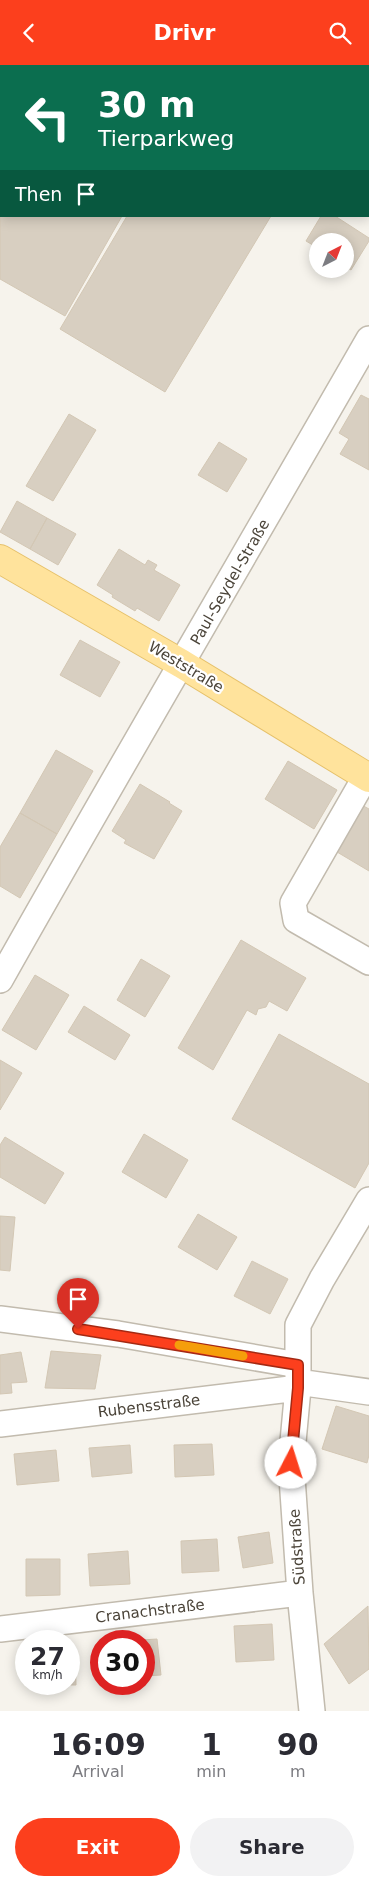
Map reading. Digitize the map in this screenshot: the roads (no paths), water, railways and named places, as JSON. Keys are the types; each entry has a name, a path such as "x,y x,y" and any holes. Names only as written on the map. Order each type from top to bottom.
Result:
{"main road":[{"name":"Weststraße","path":"0,559 182,664 367,777"}],"street":[{"name":"Paul-Seydel-Straße","path":"0,980 369,339"},
{"path":"367,777 293,903 296,920 369,962"},
{"name":"Südstraße","path":"312,1711 300,1593 291,1463 298,1379 298,1325 322,1279 369,1200"},
{"path":"0,1319 118,1335 298,1379 369,1392"},
{"name":"Rubensstraße","path":"0,1424 298,1379"},
{"name":"Cranachstraße","path":"0,1629 300,1593"}]}
